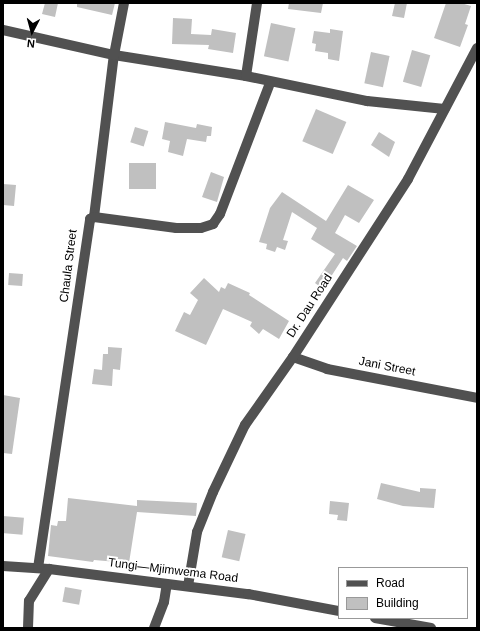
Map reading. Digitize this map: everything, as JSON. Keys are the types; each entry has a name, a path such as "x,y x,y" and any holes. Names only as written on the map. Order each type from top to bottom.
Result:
{"street":[{"name":"Chaula Street","path":"38,568 87,225 94,216 114,55 124,3"},
{"path":"246,76 257,3"},
{"path":"3,30 114,55 246,76 367,101 445,109"},
{"name":"Dr. Dau Road","path":"188,586 198,532 212,492 245,425 293,357 408,179 477,48"},
{"path":"94,216 176,228 201,228 213,224 220,214 270,82"},
{"name":"Jani Street","path":"293,357 327,369 477,398"},
{"name":"Tungi—Mjimwema Road","path":"3,566 49,569 248,594 338,611"},
{"path":"28,628 29,601 40,580 49,569"},
{"path":"154,628 164,602 167,584"},
{"path":"381,619 431,628"}],"building":[{"path":"45,3 58,3 55,17 42,14"},
{"path":"77,3 115,3 112,15 77,7"},
{"path":"289,3 323,3 321,13 288,9"},
{"path":"395,3 407,3 404,18 392,16"},
{"path":"446,3 461,3 471,6 465,24 468,25 460,47 434,38"},
{"path":"173,18 192,19 191,34 211,35 212,29 236,33 233,53 208,49 209,45 172,44"},
{"path":"271,23 295,28 288,61 264,56"},
{"path":"330,29 343,31 339,61 328,59 328,53 315,51 316,44 312,43 314,31 330,33"},
{"path":"412,50 430,55 421,87 403,82"},
{"path":"371,52 390,56 383,87 364,83"},
{"path":"316,109 346,122 333,154 302,141"},
{"path":"165,122 196,128 197,124 212,127 211,136 207,136 206,142 187,139 183,156 168,152 170,141 162,139"},
{"path":"135,127 148,131 144,146 130,142"},
{"path":"379,132 395,142 389,157 371,145"},
{"path":"129,163 156,163 156,189 129,189"},
{"path":"211,172 224,177 217,202 202,197"},
{"path":"3,184 16,185 14,206 3,205"},
{"path":"348,185 374,200 359,223 345,215 335,233 357,246 347,261 343,258 323,289 315,283 335,254 311,239 317,228 292,212 283,240 288,241 285,250 277,247 275,252 266,249 267,244 259,242 270,208 282,192 326,221"},
{"path":"9,273 23,274 22,286 8,285"},
{"path":"204,278 219,292 221,287 225,289 228,283 250,293 249,295 289,321 279,339 263,329 259,334 250,326 252,322 223,309 206,345 175,331 184,312 190,315 198,300 190,293"},
{"path":"108,347 122,348 120,370 113,369 112,386 92,384 94,369 102,370 103,354 108,354"},
{"path":"3,395 20,398 12,454 3,453"},
{"path":"381,483 420,492 420,488 436,489 434,508 403,506 377,499"},
{"path":"68,498 137,506 137,500 197,503 196,516 137,512 129,563 94,560 93,562 48,556 51,525 57,526 58,521 66,521"},
{"path":"330,501 349,503 347,521 337,520 338,515 329,514"},
{"path":"3,516 24,518 22,535 3,533"},
{"path":"228,530 246,534 239,561 222,557"},
{"path":"65,587 82,590 79,605 62,602"}]}
